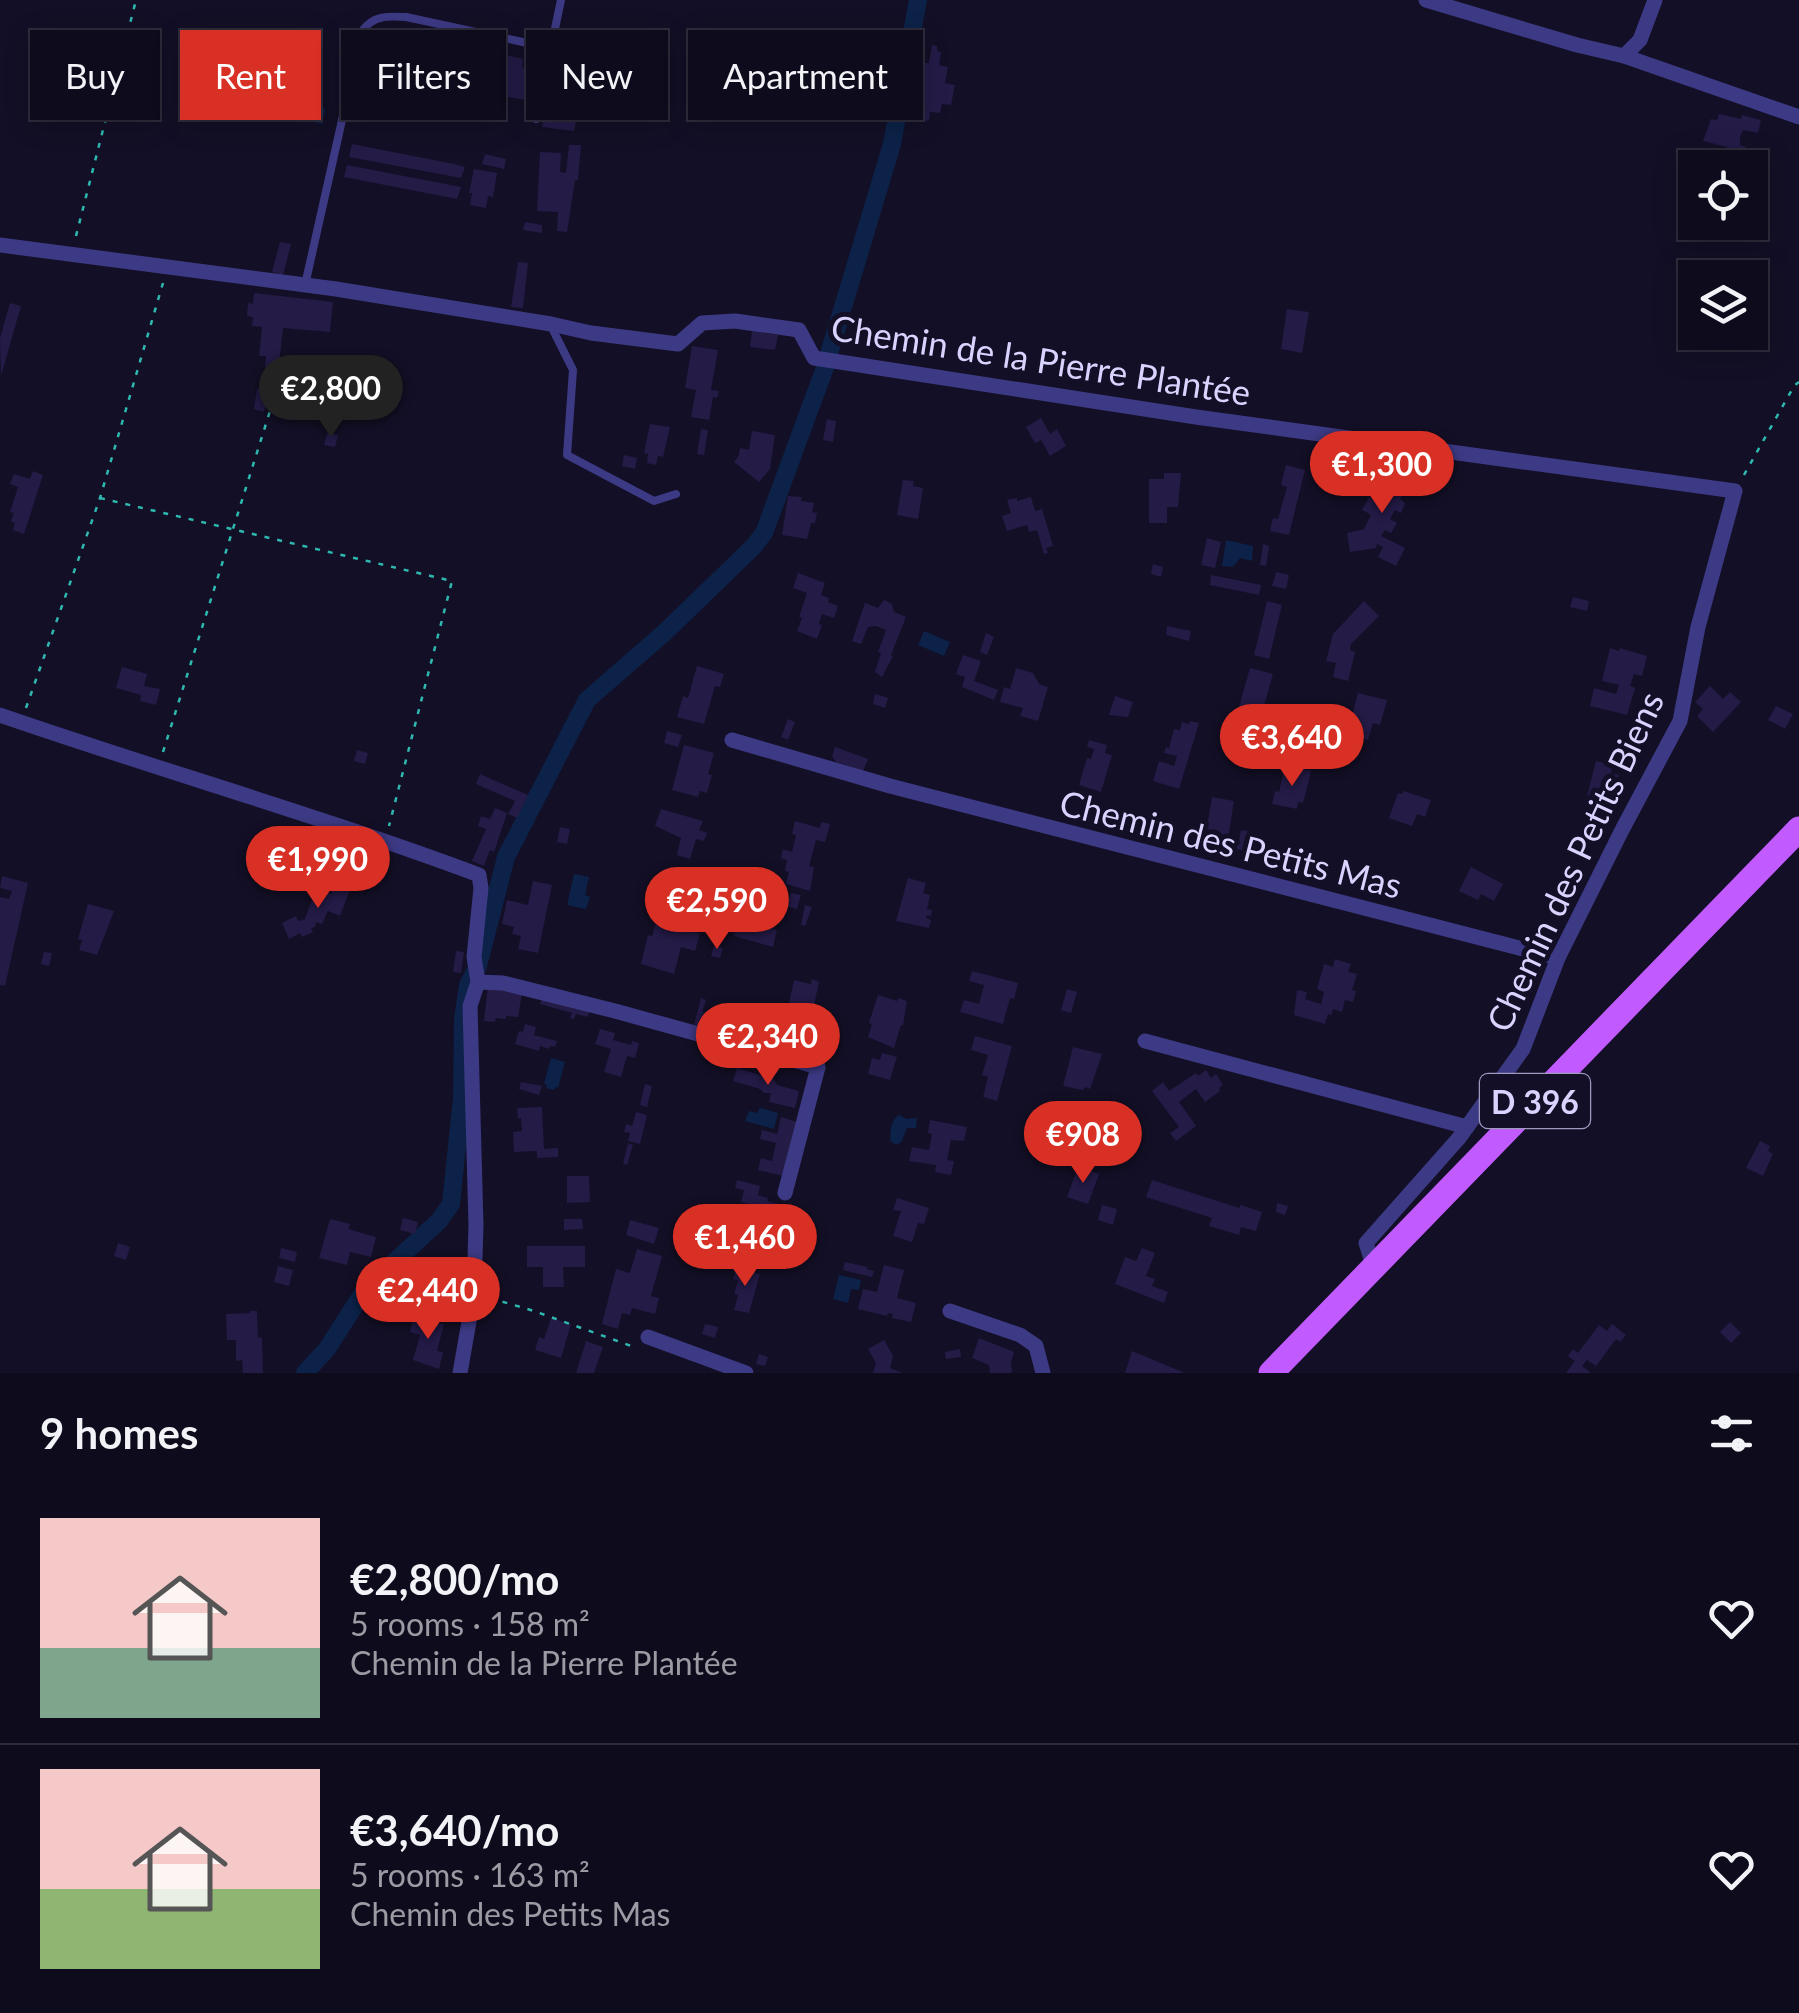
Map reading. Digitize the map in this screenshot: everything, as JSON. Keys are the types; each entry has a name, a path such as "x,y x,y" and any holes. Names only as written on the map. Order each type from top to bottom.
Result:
{"main road":[{"name":"D 396","path":"1271,1373 1799,829"}],"street":[{"path":"1426,0 1577,46 1624,56 1799,117"},
{"path":"1624,56 1640,40 1655,0"},
{"name":"Chemin de la Pierre Plantée","path":"0,245 305,285 678,344 702,324 734,320 799,330 814,358 1215,419 1735,491"},
{"name":"Chemin des Petits Biens","path":"1374,1268 1366,1243 1467,1126 1523,1049 1558,958 1680,721 1698,627 1735,491"},
{"path":"0,715 478,875 481,888 474,957 478,982 470,1006 474,1293 460,1373"},
{"name":"Chemin des Petits Mas","path":"732,740 890,786 1558,958"},
{"path":"478,982 503,983 615,1010 818,1067 785,1193"},
{"path":"1145,1041 1467,1126"},
{"path":"950,1311 1020,1335 1036,1346 1043,1373"},
{"path":"648,1336 746,1373"}],"lane":[{"path":"555,30 561,0"},
{"path":"305,285 362,31 367,24 382,16 406,17 526,43"},
{"path":"550,324 573,370 567,455 654,501 676,494"}],"path":[{"path":"70,253 136,0"},
{"path":"21,722 100,498 168,267"},
{"path":"158,768 286,360"},
{"path":"1735,491 1799,382"},
{"path":"100,498 452,581 385,841"},
{"path":"474,1293 632,1346"}],"water":[{"path":"321,108 325,109 322,124 307,120 321,120"},
{"path":"1226,540 1253,546 1252,561 1240,558 1233,567 1222,566"},
{"path":"924,631 950,642 944,656 918,645"},
{"path":"574,874 589,877 586,909 567,905"},
{"path":"551,1058 565,1062 554,1090 544,1084"},
{"path":"760,1108 778,1113 774,1129 745,1121 749,1111 757,1113"},
{"path":"899,1115 917,1118 916,1128 907,1128 897,1145 891,1142 891,1131"},
{"path":"839,1275 861,1280 859,1290 851,1289 848,1303 833,1299"}],"building":[{"path":"932,45 937,46 941,52 939,65 948,67 945,83 955,85 951,105 942,104 940,113 930,112 929,121 921,120 923,63 929,63"},
{"path":"506,55 523,59 526,100 506,97"},
{"path":"1719,114 1761,120 1758,133 1743,130 1740,145 1746,150 1727,150 1703,141 1711,119 1717,120"},
{"path":"543,120 576,120 574,131 542,127"},
{"path":"352,144 465,167 461,178 349,157"},
{"path":"569,145 581,145 567,232 557,231 558,212 537,211 540,152 561,153 560,172 566,173"},
{"path":"485,154 506,159 504,169 482,164"},
{"path":"347,165 461,187 457,199 344,177"},
{"path":"474,169 497,173 493,197 488,196 486,208 470,205"},
{"path":"525,222 542,225 542,233 523,230"},
{"path":"280,242 291,244 283,275 272,272"},
{"path":"518,262 528,263 523,308 511,307"},
{"path":"254,293 333,302 330,332 283,328 278,372 265,370 266,356 259,356 262,327 252,326 253,317 247,316"},
{"path":"10,303 21,306 1,376 0,338"},
{"path":"1287,309 1309,312 1302,353 1281,349"},
{"path":"752,331 778,335 775,350 750,347"},
{"path":"692,346 718,350 711,390 719,391 717,398 713,397 709,420 691,417 696,390 685,388"},
{"path":"257,389 270,390 264,412 254,409"},
{"path":"1041,418 1050,434 1057,429 1066,446 1050,456 1041,440 1035,443 1026,427"},
{"path":"827,419 836,421 833,442 823,440"},
{"path":"650,424 670,427 663,457 658,456 656,465 647,463 648,454 644,453"},
{"path":"701,429 708,430 704,455 697,454"},
{"path":"752,431 775,435 770,469 759,482 734,462 740,448 749,450"},
{"path":"327,433 338,435 335,447 324,445"},
{"path":"624,455 637,458 635,469 622,466"},
{"path":"1384,459 1402,459 1400,499 1405,503 1401,513 1395,510 1390,519 1397,523 1391,533 1385,530 1381,536 1405,548 1396,566 1378,557 1383,547 1377,544 1376,548 1350,552 1347,533 1364,529 1371,515 1362,510 1369,497 1378,502 1383,492"},
{"path":"1286,465 1305,470 1289,535 1270,531 1273,518 1278,519 1287,487 1281,485"},
{"path":"33,471 43,475 24,534 13,530 14,513 10,512 18,487 10,484 14,474 30,479"},
{"path":"1164,473 1181,473 1178,507 1167,507 1167,523 1149,523 1149,479 1164,479"},
{"path":"903,480 914,481 913,486 923,488 918,519 897,515"},
{"path":"788,496 814,503 812,512 817,513 807,539 782,535"},
{"path":"1031,497 1035,511 1042,509 1053,546 1046,548 1048,553 1044,554 1037,530 1029,532 1027,525 1007,531 1002,516 1011,513 1007,500"},
{"path":"1207,538 1221,542 1215,568 1201,565"},
{"path":"1263,544 1269,546 1266,566 1260,565"},
{"path":"1153,564 1163,567 1161,577 1151,574"},
{"path":"1276,572 1289,575 1286,589 1272,586"},
{"path":"798,573 825,583 821,595 838,606 834,618 822,614 817,639 797,631 807,593 793,588"},
{"path":"1211,575 1261,585 1259,595 1210,585"},
{"path":"1573,597 1589,601 1587,611 1570,607"},
{"path":"884,600 892,604 894,612 906,617 882,677 875,672 886,630 868,627 861,644 852,641 865,603 878,608"},
{"path":"1267,601 1282,605 1269,659 1254,655"},
{"path":"1364,601 1379,616 1351,644 1350,650 1355,652 1348,681 1333,677 1336,663 1326,661 1333,634"},
{"path":"1167,626 1191,631 1189,641 1166,635"},
{"path":"986,633 994,637 987,655 980,652"},
{"path":"1610,648 1647,656 1642,676 1634,674 1630,686 1635,688 1627,715 1590,706 1594,688 1616,694 1619,685 1602,681"},
{"path":"963,655 981,661 974,681 998,690 994,700 962,687 965,677 956,674"},
{"path":"697,666 724,674 720,687 715,686 704,724 677,717 683,696 688,698"},
{"path":"122,667 147,674 144,686 160,689 156,705 140,701 141,695 116,688"},
{"path":"1016,668 1033,673 1039,684 1048,687 1038,721 1020,716 1023,708 1000,702 1004,687 1010,689"},
{"path":"1250,668 1273,674 1262,713 1239,707"},
{"path":"1710,686 1723,699 1730,692 1741,702 1713,732 1697,716 1703,709 1695,702"},
{"path":"1358,693 1387,700 1380,725 1373,723 1368,740 1347,735"},
{"path":"875,694 888,698 885,708 873,704"},
{"path":"1115,696 1133,702 1128,717 1109,715"},
{"path":"1776,706 1793,714 1785,729 1768,720"},
{"path":"1306,713 1327,718 1324,730 1303,725"},
{"path":"788,719 795,722 788,740 781,737"},
{"path":"1182,722 1199,723 1179,789 1153,781 1159,761 1174,766 1177,756 1164,753 1166,747 1169,748 1174,729 1180,730"},
{"path":"1228,729 1253,734 1249,751 1224,745"},
{"path":"667,731 682,735 678,747 664,743"},
{"path":"1089,740 1107,745 1105,753 1112,755 1101,792 1079,785 1094,749 1087,747"},
{"path":"684,745 714,753 707,793 700,791 698,797 672,790"},
{"path":"835,747 868,759 863,771 836,762 832,756"},
{"path":"357,750 368,753 365,764 354,761"},
{"path":"1596,761 1613,765 1611,773 1619,775 1609,805 1586,800"},
{"path":"1301,768 1311,771 1303,803 1298,802 1297,809 1272,804 1284,770 1300,774"},
{"path":"480,774 528,795 517,818 508,814 515,801 476,784"},
{"path":"1404,791 1431,800 1425,817 1417,814 1412,826 1389,818 1398,793"},
{"path":"1212,797 1234,801 1228,839 1239,841 1241,830 1261,834 1258,853 1199,842"},
{"path":"495,808 507,813 494,852 490,850 484,866 472,861 486,829 478,826 481,816 490,819"},
{"path":"661,809 703,821 699,830 707,833 704,841 696,839 690,859 677,855 681,838 655,826"},
{"path":"795,821 820,828 821,822 830,824 825,842 816,840 809,866 814,867 810,891 786,884 787,860 781,858 783,849 792,852"},
{"path":"560,827 570,829 567,844 557,842"},
{"path":"1471,867 1503,884 1494,901 1481,894 1478,900 1459,891"},
{"path":"697,869 714,875 708,892 691,886"},
{"path":"2,876 28,883 5,986 0,985 0,897 9,899 12,891 0,888"},
{"path":"908,878 926,883 923,893 930,895 927,909 932,910 926,918 931,920 929,928 896,921"},
{"path":"533,881 552,885 538,953 518,949 521,936 512,934 514,927 502,924 507,900 528,905"},
{"path":"335,884 350,890 340,916 328,911 322,924 316,922 311,928 313,932 289,939 282,923 296,916 298,921 305,919 316,888 331,894"},
{"path":"791,893 801,895 797,909 787,906"},
{"path":"664,895 687,906 682,924 676,923 674,930 700,933 695,951 681,947 674,974 641,964"},
{"path":"88,904 114,911 97,955 79,950 82,940 78,939"},
{"path":"805,905 812,907 805,926 801,925"},
{"path":"739,913 766,919 764,926 777,930 773,947 734,936"},
{"path":"714,946 723,948 720,958 711,956"},
{"path":"456,951 464,952 461,973 453,972"},
{"path":"44,952 52,953 49,966 41,964"},
{"path":"1335,959 1351,964 1348,972 1357,974 1353,1002 1345,1000 1342,1012 1333,1009 1325,1024 1294,1015 1297,990 1307,992 1305,999 1321,1004 1324,992 1317,989 1324,964 1333,967"},
{"path":"972,971 1018,983 1003,1024 960,1012 964,1000 979,1004 984,985 969,981"},
{"path":"812,979 819,982 813,1010 806,1008 801,1025 785,1021 794,980 811,984"},
{"path":"488,986 522,993 518,1017 484,1021"},
{"path":"1067,989 1077,992 1071,1013 1061,1010"},
{"path":"543,995 590,1008 588,1017 576,1014 574,1019 570,1018 572,1013 540,1004"},
{"path":"878,995 907,1001 894,1048 868,1037"},
{"path":"701,998 706,1000 702,1012 727,1020 723,1034 694,1025"},
{"path":"525,1024 536,1027 534,1035 557,1041 555,1047 540,1046 539,1051 515,1044"},
{"path":"600,1029 615,1033 613,1040 639,1043 635,1058 627,1056 621,1077 604,1072 611,1049 595,1044"},
{"path":"975,1036 1012,1046 997,1101 983,1097 988,1077 982,1075 988,1055 971,1050"},
{"path":"1073,1047 1102,1054 1090,1089 1063,1086"},
{"path":"882,1053 897,1057 890,1080 868,1074 872,1058 880,1060"},
{"path":"737,1068 772,1076 777,1085 799,1091 795,1108 769,1102 771,1093 733,1081"},
{"path":"1206,1070 1211,1078 1216,1074 1223,1085 1205,1102 1196,1089 1179,1102 1196,1126 1176,1141 1170,1133 1179,1127 1152,1091 1163,1082 1169,1091"},
{"path":"521,1082 542,1086 539,1095 519,1089"},
{"path":"645,1084 652,1086 647,1107 640,1105"},
{"path":"542,1107 544,1149 558,1148 558,1157 537,1158 537,1151 514,1152 513,1132 522,1131 517,1108"},
{"path":"636,1112 647,1115 640,1144 628,1141 630,1133 624,1132 626,1124 632,1126"},
{"path":"781,1117 797,1122 783,1176 758,1170 761,1158 772,1161 776,1143 760,1139 762,1130 777,1134"},
{"path":"930,1120 967,1127 964,1141 951,1140 947,1160 954,1161 951,1175 935,1172 936,1165 909,1161 912,1147 929,1150"},
{"path":"1760,1141 1770,1146 1768,1151 1773,1154 1763,1176 1746,1168"},
{"path":"628,1143 633,1145 627,1165 623,1164"},
{"path":"1078,1167 1099,1174 1088,1204 1067,1197"},
{"path":"567,1176 589,1176 590,1202 567,1203"},
{"path":"737,1180 760,1186 758,1195 778,1204 771,1231 757,1227 760,1215 754,1214 756,1206 741,1202 744,1190 735,1188"},
{"path":"1152,1180 1262,1212 1256,1231 1241,1227 1239,1235 1209,1226 1212,1218 1146,1197"},
{"path":"897,1198 929,1208 924,1224 918,1223 912,1242 893,1236 901,1211 893,1210"},
{"path":"1277,1203 1288,1206 1285,1215 1276,1212"},
{"path":"1102,1205 1117,1209 1113,1225 1098,1220"},
{"path":"403,1218 418,1222 415,1234 400,1230"},
{"path":"330,1219 376,1237 371,1257 350,1252 347,1265 319,1258"},
{"path":"564,1219 582,1219 583,1229 564,1230"},
{"path":"630,1220 659,1228 654,1244 626,1235"},
{"path":"118,1243 130,1247 126,1260 114,1256"},
{"path":"527,1246 585,1246 585,1267 563,1267 564,1287 543,1287 543,1267 527,1267"},
{"path":"281,1248 297,1252 295,1262 279,1258"},
{"path":"1142,1248 1155,1253 1146,1276 1155,1279 1152,1286 1168,1292 1164,1303 1115,1284 1125,1257 1136,1261"},
{"path":"637,1249 662,1256 651,1296 659,1298 655,1314 632,1308 630,1315 622,1313 618,1329 602,1324 616,1269 630,1273"},
{"path":"437,1258 453,1261 451,1269 460,1270 456,1289 432,1284"},
{"path":"845,1262 868,1267 874,1271 872,1277 843,1270"},
{"path":"884,1265 904,1270 897,1298 916,1303 911,1322 892,1318 893,1314 858,1309 863,1289 877,1292"},
{"path":"278,1266 293,1270 289,1286 274,1282"},
{"path":"736,1268 760,1274 749,1313 734,1310 738,1295 734,1294"},
{"path":"257,1311 263,1373 243,1373 242,1360 236,1361 236,1340 227,1340 226,1314"},
{"path":"414,1317 444,1324 437,1351 443,1352 439,1369 413,1360 420,1335 410,1332"},
{"path":"551,1318 571,1324 561,1358 535,1350 539,1337 544,1339"},
{"path":"1730,1322 1741,1333 1731,1343 1720,1332"},
{"path":"705,1324 718,1327 715,1338 702,1334"},
{"path":"1612,1324 1626,1335 1620,1342 1616,1339 1596,1366 1587,1360 1582,1366 1591,1373 1566,1373 1575,1361 1568,1356 1573,1349 1578,1353 1599,1325 1607,1331"},
{"path":"979,1338 1014,1352 1012,1373 990,1373 989,1365 972,1358"},
{"path":"884,1340 893,1356 890,1368 903,1373 873,1373 876,1363 868,1349"},
{"path":"586,1341 603,1347 594,1373 576,1373"},
{"path":"960,1349 961,1357 946,1359 945,1352"},
{"path":"1132,1351 1185,1373 1125,1373"},
{"path":"759,1354 768,1357 765,1366 756,1364"}],"waterway":[{"path":"828,357 892,144 918,0"},
{"path":"305,1373 327,1349 366,1288 439,1221 451,1204 468,985 478,966 506,857 587,700 664,633 764,533 826,365"}]}
